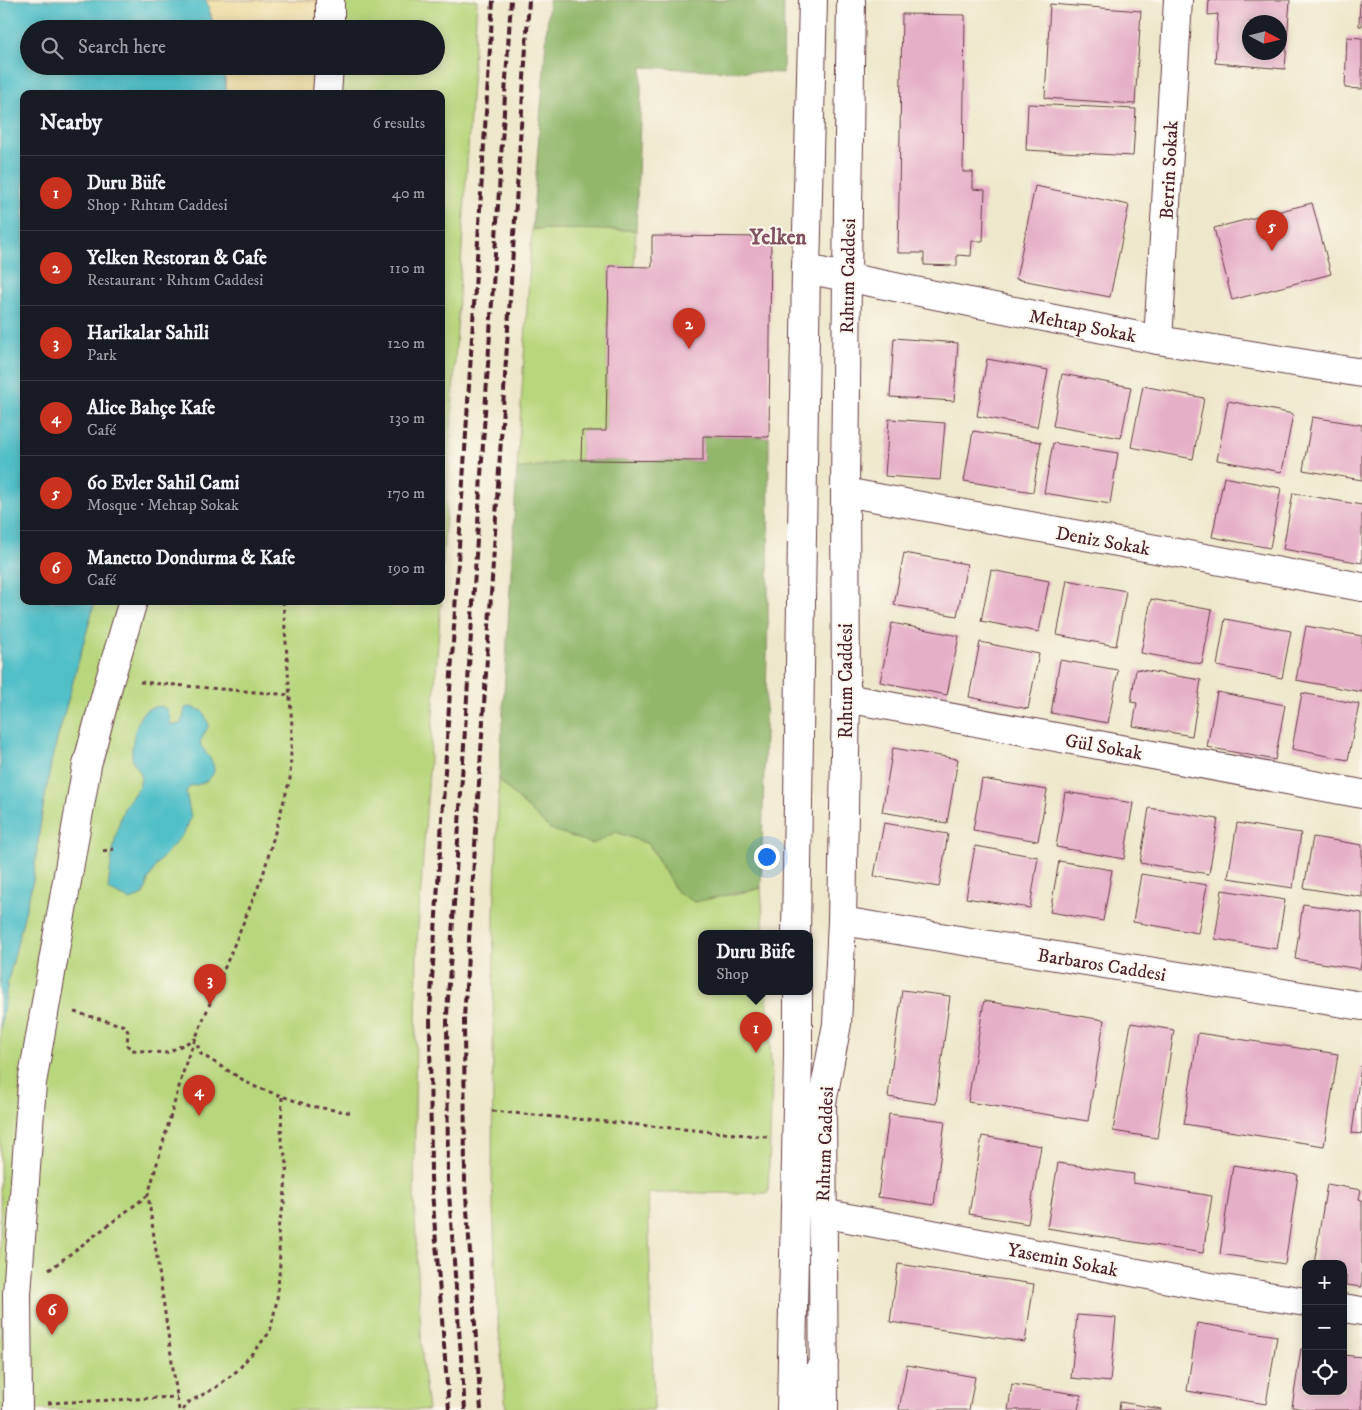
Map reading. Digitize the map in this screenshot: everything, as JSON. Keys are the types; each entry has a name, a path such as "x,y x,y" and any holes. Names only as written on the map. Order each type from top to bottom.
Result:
{"street":[{"path":"330,0 330,20"},
{"path":"796,930 806,269 813,0"},
{"name":"Rıhtım Caddesi","path":"824,1410 822,1103 836,1024 842,921 846,698 845,492 851,0"},
{"name":"Berrin Sokak","path":"1158,340 1178,0"},
{"path":"327,90 328,75"},
{"name":"Mehtap Sokak","path":"806,269 1158,340 1362,373"},
{"name":"Deniz Sokak","path":"845,492 1362,587"},
{"path":"18,1407 17,1294 32,1083 87,765 132,605"},
{"name":"Gül Sokak","path":"846,698 1362,794"},
{"name":"Barbaros Caddesi","path":"842,921 1362,1006"},
{"name":"Rıhtım Caddesi","path":"791,1410 798,995"},
{"name":"Yasemin Sokak","path":"822,1213 1201,1285 1302,1301"},
{"path":"1347,1309 1362,1311"},
{"name":"Rıhtım Caddesi","path":"800,1410 824,1360"}],"path":[{"path":"181,1410 177,1397 148,1194 187,1059 263,875 290,779 292,726 283,605"},
{"path":"110,679 290,695"},
{"path":"45,1004 125,1026 128,1032 126,1045 132,1050 166,1053 195,1039"},
{"path":"195,1039 201,1054 253,1086 310,1106 353,1113"},
{"path":"181,1410 188,1402 215,1388 238,1370 270,1332 277,1300 280,1263 278,1228 284,1203 287,1163 281,1140 282,1097"},
{"path":"492,1111 775,1138"},
{"path":"17,1294 148,1194"},
{"path":"18,1407 177,1397"}],"green space":[{"path":"206,0 477,0 445,525 445,90 226,90 224,75 445,75 445,20 212,20"},
{"path":"549,0 784,0 783,73 642,67 636,230 532,229"},
{"path":"532,229 636,230 634,267 609,267 606,431 582,431 581,460 517,469"},
{"path":"703,436 769,437 768,617 761,888 694,902 676,891 649,844 616,832 593,844 550,829 499,779 517,469 581,460 703,461"},
{"path":"94,605 441,605 417,943 414,1199 423,1370 428,1410 0,1410 0,1029 8,981 33,880 52,758"},
{"path":"499,779 550,829 616,832 649,844 676,891 735,895 761,888 764,930 698,930 698,995 767,995 772,1080 768,1193 648,1193 654,1410 506,1410 497,1308 492,1180 494,916"}],"sand":[{"path":"206,0 318,0 319,20 212,20"},
{"path":"224,75 317,75 316,90 226,90"}],"water":[{"path":"0,0 206,0 212,20 20,20 20,75 224,75 226,90 20,90 20,605 94,605 52,758 33,880 8,981 0,1029"},
{"path":"160,706 167,709 171,725 180,724 185,708 190,707 203,711 209,725 200,742 212,762 214,772 204,782 190,786 186,792 191,818 184,833 157,864 148,880 144,895 130,900 108,890 112,860 123,811 136,791 141,777 132,756 136,729 140,717 145,711"}],"building":[{"path":"1209,0 1290,0 1287,41 1287,15 1242,15 1242,60 1286,60 1285,69 1215,63 1218,14 1208,15"},
{"path":"1360,0 1362,0 1362,26 1359,26"},
{"path":"1050,4 1141,11 1135,104 1045,98"},
{"path":"902,14 965,15 963,172 973,172 973,189 985,190 983,241 972,241 971,256 957,255 957,266 924,265 924,253 898,253"},
{"path":"1347,37 1362,38 1362,89 1345,88"},
{"path":"1028,104 1136,109 1133,156 1026,150"},
{"path":"1035,186 1129,205 1110,297 1016,279"},
{"path":"1312,203 1331,274 1232,300 1214,228"},
{"path":"652,236 771,237 769,437 703,436 703,461 581,460 582,431 606,431 609,266 652,267"},
{"path":"894,338 958,343 954,401 890,397"},
{"path":"987,359 1048,370 1037,427 977,416"},
{"path":"1062,374 1131,387 1121,438 1053,426"},
{"path":"1143,386 1204,398 1193,459 1131,447"},
{"path":"1228,401 1293,414 1282,472 1217,460"},
{"path":"1312,417 1362,425 1362,480 1303,470"},
{"path":"889,419 945,423 940,480 885,476"},
{"path":"973,431 1041,442 1033,492 964,481"},
{"path":"1053,443 1118,453 1110,504 1044,493"},
{"path":"1224,477 1281,488 1270,548 1212,537"},
{"path":"1293,493 1362,505 1362,563 1283,549"},
{"path":"904,553 967,564 957,616 894,605"},
{"path":"991,570 1049,581 1039,632 981,621"},
{"path":"1067,580 1126,591 1116,646 1057,635"},
{"path":"1151,599 1212,610 1202,664 1141,653"},
{"path":"1225,619 1291,631 1282,678 1217,666"},
{"path":"892,623 959,636 947,695 880,682"},
{"path":"1306,626 1362,636 1362,692 1296,680"},
{"path":"980,642 1039,654 1028,709 969,697"},
{"path":"1060,660 1118,670 1108,723 1051,713"},
{"path":"1136,669 1201,680 1192,736 1133,726 1137,703 1131,702"},
{"path":"1217,692 1285,705 1275,760 1207,747"},
{"path":"1302,693 1359,704 1348,760 1292,749"},
{"path":"893,748 958,759 947,823 882,812"},
{"path":"982,779 1047,790 1038,841 973,830"},
{"path":"1065,792 1133,803 1124,859 1056,847"},
{"path":"1149,808 1218,819 1209,874 1140,863"},
{"path":"884,823 948,834 939,887 874,876"},
{"path":"1237,823 1301,833 1293,888 1228,878"},
{"path":"1313,837 1362,845 1362,897 1304,888"},
{"path":"975,846 1038,857 1030,908 966,898"},
{"path":"1059,861 1112,870 1103,921 1050,912"},
{"path":"1141,874 1207,885 1198,933 1133,922"},
{"path":"1222,890 1285,900 1277,949 1215,939"},
{"path":"1303,904 1362,913 1362,958 1360,969 1295,959"},
{"path":"902,990 950,996 936,1104 888,1097"},
{"path":"984,1001 1104,1020 1088,1121 968,1102"},
{"path":"1131,1023 1174,1030 1157,1138 1113,1131"},
{"path":"1198,1033 1338,1054 1324,1146 1184,1124"},
{"path":"1362,1066 1362,1134 1352,1133"},
{"path":"889,1114 945,1121 934,1205 878,1197"},
{"path":"982,1136 1041,1146 1028,1224 969,1214"},
{"path":"1058,1163 1134,1174 1133,1183 1212,1196 1203,1253 1047,1228"},
{"path":"1233,1165 1298,1175 1285,1264 1220,1254"},
{"path":"1327,1184 1361,1190 1359,1199 1362,1200 1362,1287 1347,1285 1347,1260 1315,1260"},
{"path":"898,1264 1034,1284 1025,1342 890,1322"},
{"path":"1077,1315 1116,1318 1110,1382 1071,1378"},
{"path":"1197,1323 1277,1336 1266,1404 1187,1391"},
{"path":"1301,1349 1302,1395 1347,1395 1347,1355 1362,1357 1362,1410 1308,1410 1292,1407"},
{"path":"907,1365 975,1377 969,1410 899,1410"},
{"path":"1012,1384 1081,1395 1078,1410 1008,1410"},
{"path":"1120,1402 1161,1409 1161,1410 1119,1410"}],"railway":[{"path":"449,1410 431,1178 430,1012 493,0"},
{"path":"465,1410 448,1180 447,1015 511,0"},
{"path":"481,1410 465,1181 464,1018 529,0"}],"place":[{"name":"60 Evler Sahil Cami","path":"1272,251"},
{"name":"Yelken Restoran & Cafe","path":"689,349"},
{"name":"Harikalar Sahili","path":"210,1005"},
{"name":"Duru Büfe","path":"756,1053"},
{"name":"Alice Bahçe Kafe","path":"199,1116"},
{"name":"Manetto Dondurma & Kafe","path":"52,1335"}],"district":[{"name":"Yelken","path":"778,237"}]}
